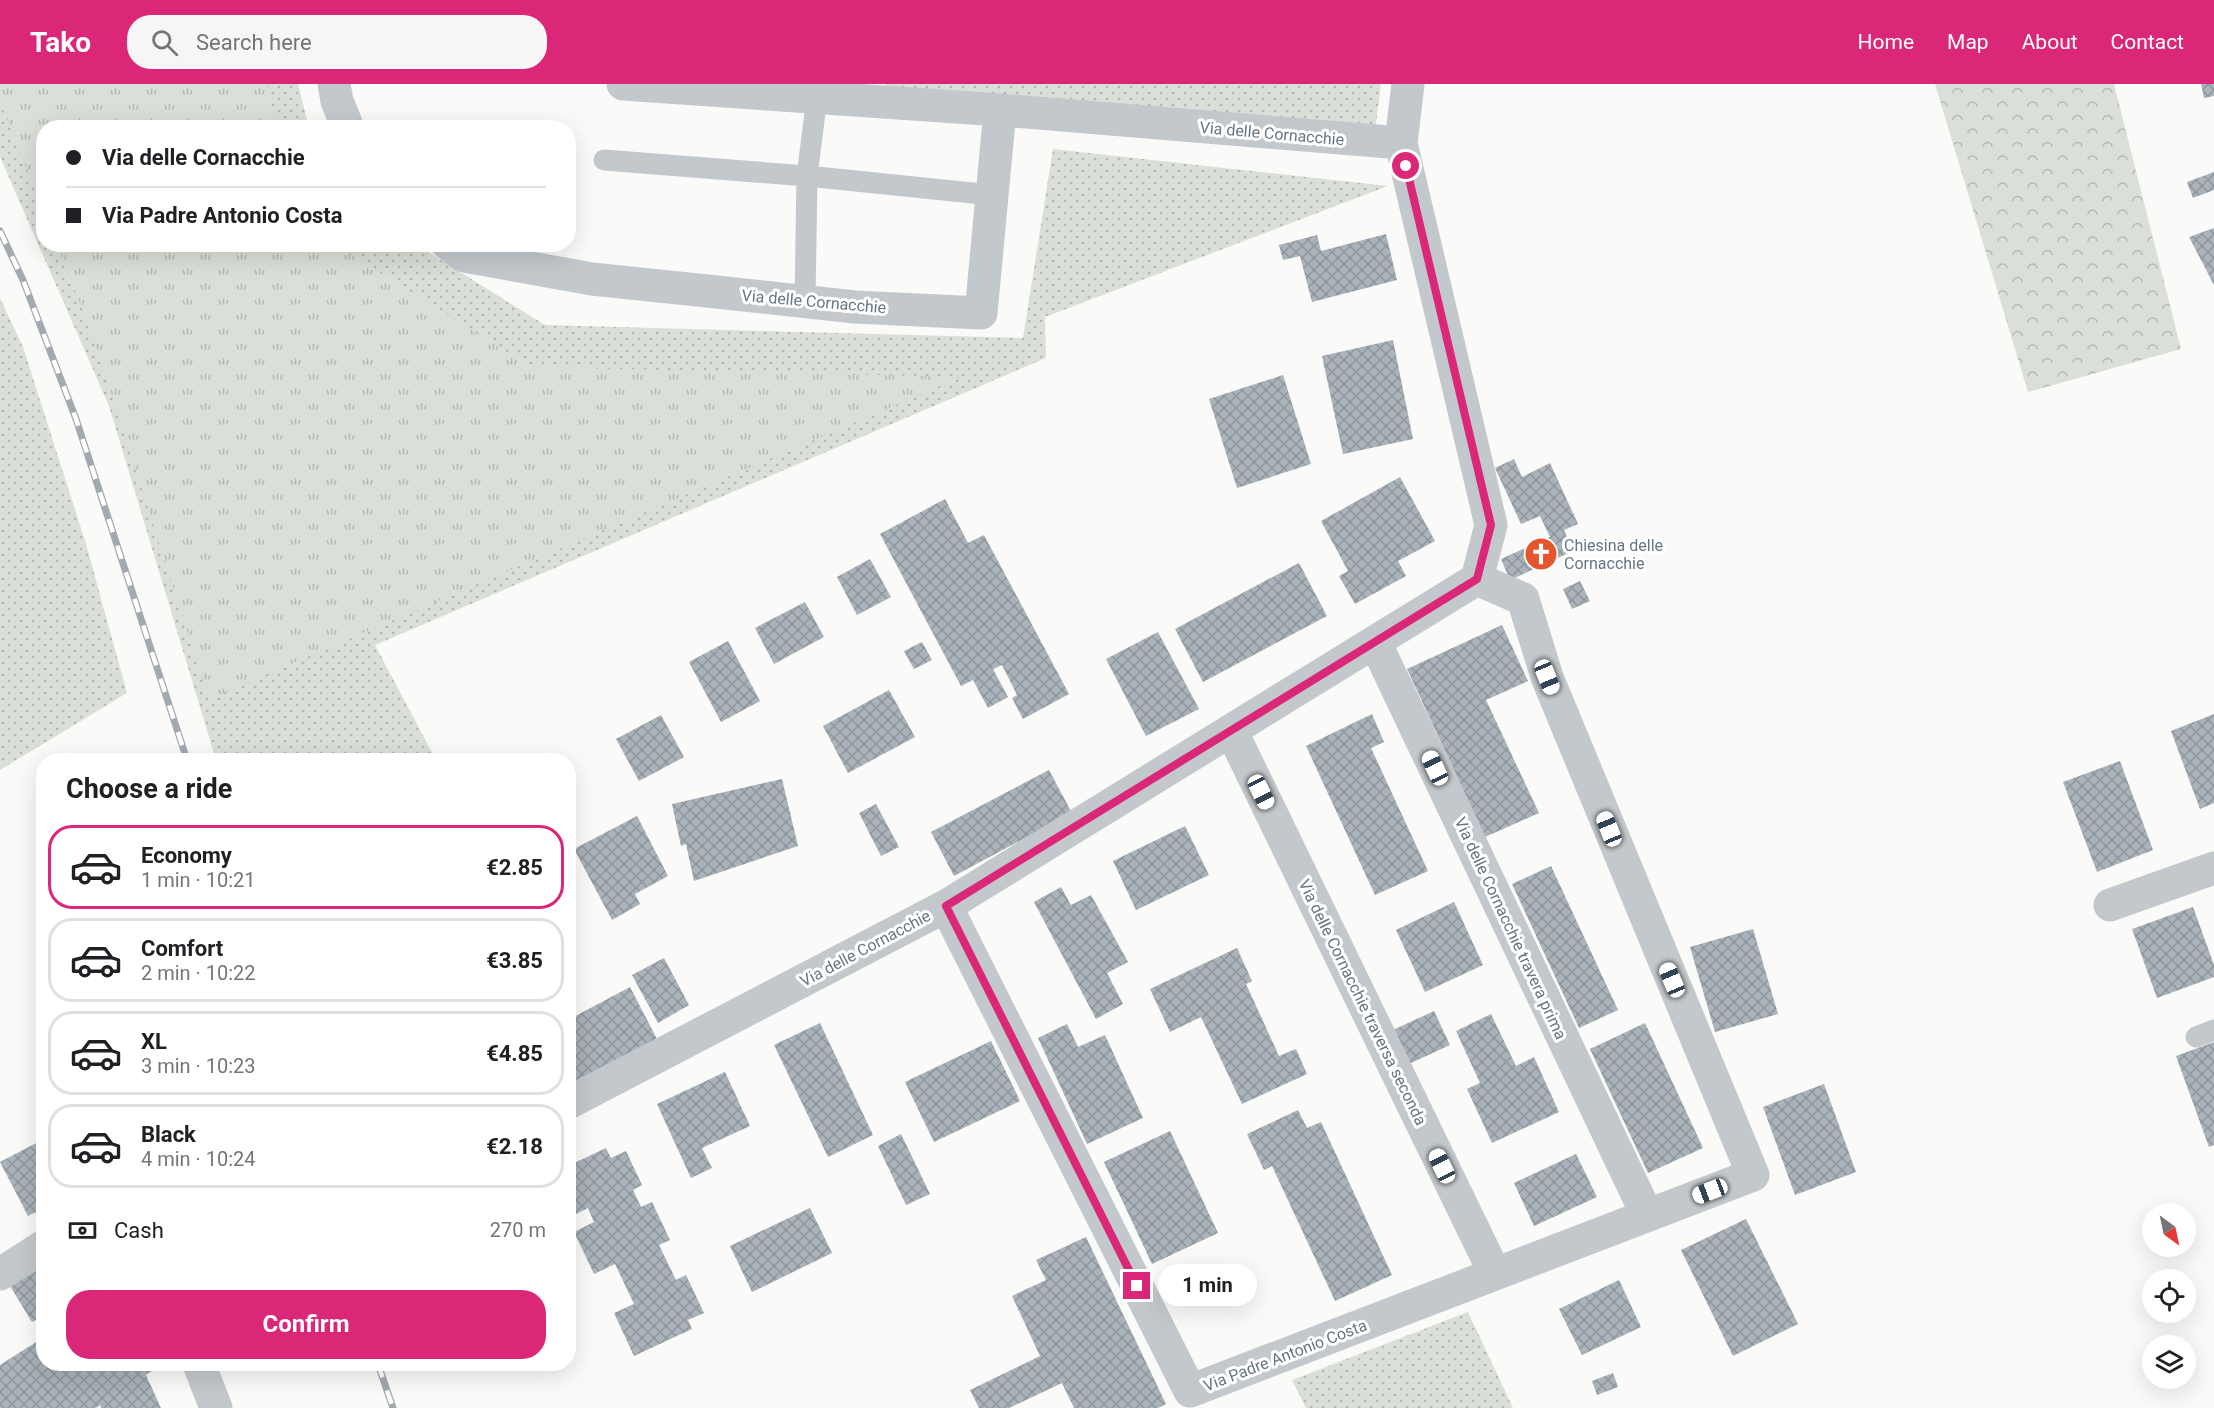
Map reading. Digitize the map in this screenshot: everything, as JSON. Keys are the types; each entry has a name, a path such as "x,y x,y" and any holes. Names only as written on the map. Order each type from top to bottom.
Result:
{"street":[{"path":"334,84 337,101 345,120"},
{"name":"Via delle Cornacchie","path":"623,84 1000,110 1401,143"},
{"path":"1408,84 1401,143 1491,525 1477,579"},
{"name":"Via delle Cornacchie","path":"459,252 464,256 592,279 855,307 981,313 1000,110"},
{"name":"Via delle Cornacchie","path":"576,1099 946,906 1477,579"},
{"name":"Via Padre Antonio Costa","path":"946,906 1190,1400 1494,1274 1753,1175 1547,677 1523,599 1477,579"},
{"name":"Via delle Cornacchie travera prima","path":"1375,642 1647,1215"},
{"name":"Via delle Cornacchie traversa seconda","path":"1231,730 1494,1274"},
{"path":"2110,905 2214,868"},
{"path":"0,1251 36,1234"},
{"path":"0,1274 36,1251"},
{"path":"203,1371 216,1408"}],"lane":[{"path":"805,302 807,176 817,97"},
{"path":"604,160 807,176 992,195"}],"green space":[{"path":"0,84 298,84 307,120 36,120 36,239 0,157"},
{"path":"0,84 267,84 275,120 36,120 36,193 0,101"},
{"path":"886,84 1381,84 1375,132 886,86"},
{"path":"1935,84 2114,84 2181,349 2028,392"},
{"path":"1053,149 1388,186 1045,317 1046,358 375,645 432,753 214,753 109,406 42,252 428,252 545,325 1023,338"},
{"path":"60,252 347,252 531,367 961,377 209,699 92,334"},
{"path":"0,298 23,347 86,544 127,693 0,770"},
{"path":"1468,1312 1513,1408 1306,1408 1292,1380"}],"building":[{"path":"2201,84 2214,84 2214,96 2204,98"},
{"path":"2214,172 2214,190 2193,198 2187,182"},
{"path":"2214,228 2214,285 2189,237"},
{"path":"1386,234 1397,280 1312,302 1300,256 1283,260 1279,245 1317,235 1321,251"},
{"path":"1393,340 1413,439 1343,454 1322,356"},
{"path":"1283,375 1311,464 1237,488 1209,399"},
{"path":"1514,459 1522,477 1550,463 1578,524 1564,530 1573,551 1510,580 1501,559 1550,537 1540,516 1521,524 1495,468"},
{"path":"1400,477 1435,541 1398,561 1406,576 1355,604 1339,576 1348,571 1321,521"},
{"path":"945,499 968,543 984,535 1069,694 1023,719 1012,698 1017,695 1002,665 993,669 1008,697 988,708 973,680 961,686 880,534"},
{"path":"870,559 891,597 857,615 837,577"},
{"path":"1299,563 1327,616 1203,682 1175,629"},
{"path":"1580,581 1590,601 1572,609 1563,589"},
{"path":"805,602 824,637 774,664 755,628"},
{"path":"1502,625 1528,681 1486,700 1539,813 1485,837 1407,669"},
{"path":"1158,632 1199,709 1146,736 1106,659"},
{"path":"728,641 760,701 721,722 689,662"},
{"path":"922,642 932,660 914,669 904,651"},
{"path":"889,690 915,737 848,773 823,726"},
{"path":"1372,714 1384,742 1371,748 1428,871 1375,895 1306,746"},
{"path":"2214,714 2214,803 2200,809 2171,731"},
{"path":"661,715 684,757 639,781 616,739"},
{"path":"2120,761 2153,850 2097,872 2063,782"},
{"path":"1049,770 1072,813 954,876 931,832"},
{"path":"782,779 798,846 694,881 686,844 681,846 672,804"},
{"path":"876,804 899,847 881,856 859,813"},
{"path":"637,816 668,876 635,894 640,904 612,920 576,853 576,848"},
{"path":"1185,826 1209,875 1136,910 1113,861"},
{"path":"1551,866 1618,1010 1579,1028 1512,884"},
{"path":"1061,887 1071,905 1091,895 1128,962 1107,973 1123,1004 1096,1019 1034,902"},
{"path":"1454,902 1483,965 1425,992 1396,930"},
{"path":"2193,907 2214,965 2214,977 2157,998 2132,929"},
{"path":"1753,929 1778,1014 1715,1032 1690,947"},
{"path":"1237,948 1252,981 1246,984 1279,1056 1296,1049 1307,1074 1242,1104 1201,1017 1170,1032 1150,989"},
{"path":"664,958 689,1005 658,1023 632,975"},
{"path":"630,987 657,1039 576,1083 576,1016"},
{"path":"1434,1011 1450,1045 1409,1064 1393,1030"},
{"path":"1491,1014 1516,1066 1534,1057 1559,1112 1492,1143 1467,1089 1480,1083 1456,1031"},
{"path":"820,1023 873,1135 828,1157 774,1045"},
{"path":"1645,1023 1703,1148 1648,1173 1590,1049"},
{"path":"1067,1024 1078,1047 1105,1035 1143,1118 1087,1144 1038,1038"},
{"path":"991,1041 1020,1101 934,1142 905,1082"},
{"path":"2214,1042 2214,1145 2209,1147 2176,1056"},
{"path":"725,1072 750,1126 702,1148 712,1168 691,1178 657,1104"},
{"path":"1824,1084 1856,1172 1795,1195 1763,1107"},
{"path":"1298,1110 1307,1128 1321,1122 1392,1275 1335,1301 1272,1166 1264,1170 1247,1134"},
{"path":"1170,1131 1218,1233 1152,1264 1104,1162"},
{"path":"901,1134 930,1194 906,1205 878,1146"},
{"path":"36,1143 36,1212 28,1216 0,1162"},
{"path":"606,1148 611,1158 626,1151 642,1185 633,1190 641,1207 652,1202 670,1240 659,1245 676,1280 686,1275 704,1313 688,1320 692,1329 634,1356 614,1313 634,1304 615,1264 594,1274 576,1236 576,1231 594,1222 588,1208 576,1214 576,1162"},
{"path":"1576,1154 1597,1197 1534,1226 1514,1183"},
{"path":"810,1208 832,1253 752,1292 730,1246"},
{"path":"1746,1219 1798,1324 1733,1356 1681,1250"},
{"path":"1086,1237 1166,1404 1158,1408 1074,1408 1062,1383 1009,1408 979,1408 970,1390 1040,1356 1012,1296 1046,1280 1036,1260"},
{"path":"36,1271 36,1320 32,1322 10,1286"},
{"path":"1619,1280 1641,1327 1582,1355 1559,1309"},
{"path":"36,1342 36,1371 152,1371 146,1375 161,1408 101,1408 100,1405 96,1408 0,1408 0,1365"},
{"path":"1613,1373 1618,1387 1597,1395 1592,1381"}],"railway":[{"path":"0,231 23,280 76,419 185,753"},
{"path":"380,1371 393,1408"}],"place":[{"name":"Chiesina delle Cornacchie","path":"1541,554"}],"route":[{"path":"1137,1286 946,906 1477,579 1491,525 1406,166"}]}
